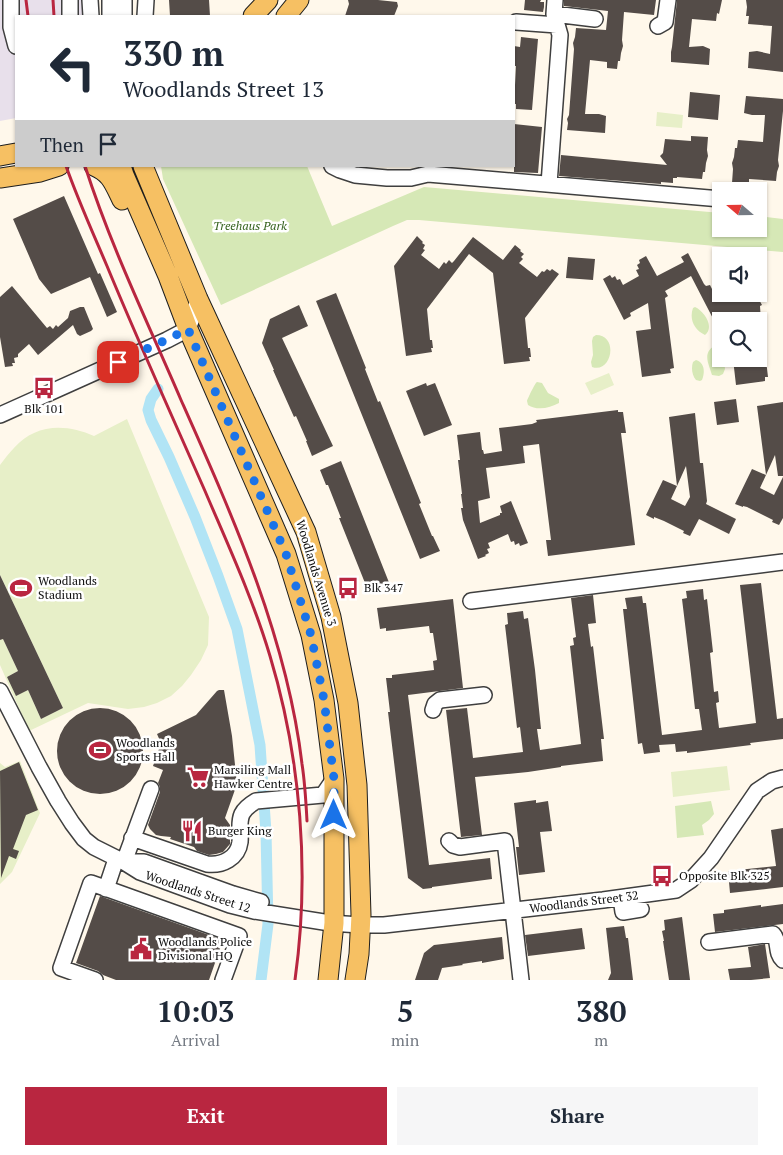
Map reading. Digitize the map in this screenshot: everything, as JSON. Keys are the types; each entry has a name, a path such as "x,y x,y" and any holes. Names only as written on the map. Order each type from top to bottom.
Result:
{"main road":[{"path":"254,15 268,0"},
{"path":"287,15 300,0"},
{"path":"0,156 15,153"},
{"path":"0,178 40,172 56,167"},
{"path":"96,167 110,176 181,311"},
{"name":"Woodlands Avenue 3","path":"121,167 168,276 188,329 286,554 311,635 324,700 334,779 328,980"},
{"name":"Woodlands Avenue 3","path":"143,167 198,299 306,532 331,617 348,703 357,784 361,920 355,980"},
{"path":"153,167 159,202"},
{"path":"249,469 259,478 266,479 272,474 272,459"}],"street":[{"path":"11,0 11,27 15,42"},
{"path":"70,0 70,15"},
{"path":"90,0 91,15"},
{"path":"110,0 110,15"},
{"path":"124,0 124,15"},
{"path":"145,15 146,0"},
{"path":"658,26 665,22 668,0"},
{"path":"550,184 560,35 556,13"},
{"path":"516,22 556,13 595,19"},
{"path":"334,167 355,175 371,177 411,178 428,170 518,176 550,184 712,198"},
{"path":"0,414 188,329 198,299"},
{"path":"471,601 783,562"},
{"name":"Woodlands Street 12","path":"0,691 39,767 72,824 84,839 94,847 140,872 232,900 281,910 330,925"},
{"path":"433,710 435,704 440,700 484,695"},
{"name":"Woodlands Street 32","path":"330,925 401,914 512,908 621,898 676,890 756,782 768,774 783,769"},
{"name":"Woodlands Street 32","path":"512,908 670,882 688,876 712,858 757,791 772,781 783,778"},
{"path":"132,838 207,864 226,862 235,854 240,843 239,826 235,816 238,808 247,802 323,795 334,779"},
{"path":"106,889 144,812 151,788"},
{"path":"449,841 453,845 460,847 504,842 521,980"},
{"path":"95,980 61,968 91,883 239,936 223,980"},
{"path":"621,898 623,912 641,909"},
{"path":"222,930 232,900"},
{"path":"709,942 773,934 776,938 779,955 783,960"}],"shaded area":[{"path":"0,0 83,0 84,15 15,15 15,118 0,121"}],"green space":[{"path":"657,112 683,115 682,128 656,126"},
{"name":"Treehaus Park","path":"161,167 307,167 332,226 424,187 712,212 712,238 768,238 768,217 783,219 783,252 767,251 767,247 726,247 407,220 221,305 163,179"},
{"path":"695,307 702,312 709,324 708,332 705,335 693,324 692,312"},
{"path":"596,335 608,341 610,347 608,360 599,368 592,367 591,362 593,355 592,341"},
{"path":"712,348 712,367 725,367 723,374 719,376 712,375 707,359"},
{"path":"696,360 704,368 703,377 700,381 696,380 692,371 693,362"},
{"path":"609,373 614,385 591,395 585,383"},
{"path":"537,382 542,383 548,393 559,399 559,403 544,408 535,408 528,405 527,401"},
{"path":"127,419 209,617 208,645 201,660 182,686 171,696 157,703 128,709 88,703 29,731 0,665 0,640 3,639 18,671 7,677 16,695 28,690 41,719 63,708 0,575 0,465 19,443 42,430 64,428 94,436"},
{"path":"20,761 40,813 12,872 0,884 0,763 5,767"},
{"path":"727,766 730,790 673,797 671,772"},
{"path":"711,801 714,814 702,825 704,835 677,838 675,806"}],"building":[{"path":"169,0 209,0 210,15 170,15"},
{"path":"348,0 378,0 397,2 398,6 394,15 345,15 349,4"},
{"path":"525,0 541,0 540,2 544,2 543,12 524,10"},
{"path":"564,0 656,0 654,15 624,12 623,46 617,69 607,68 607,62 590,60 585,114 606,116 605,133 567,130 567,119 569,115 573,43 576,28 606,30 608,11 564,6"},
{"path":"677,0 722,0 716,21 692,19 689,47 703,46 710,49 709,65 671,62"},
{"path":"746,0 783,0 783,72 748,68 749,52 757,51 770,54 772,26 748,24 749,16 746,16"},
{"path":"521,37 538,39 532,110 516,109 515,104 515,46 520,47"},
{"path":"690,92 720,95 718,120 688,117"},
{"path":"746,96 783,99 779,166 776,181 749,179 749,182 732,182 732,163 738,140 763,142 765,115 744,113"},
{"path":"515,124 542,127 538,173 514,172"},
{"path":"691,136 708,137 708,156 702,179 677,177 673,178 673,183 661,182 661,184 559,176 561,155 667,165 660,156 663,153 665,139 691,141"},
{"path":"64,196 117,312 107,317 90,277 51,294 39,279 13,219"},
{"path":"417,236 425,245 423,249 425,250 421,255 439,269 444,262 446,264 449,260 452,263 473,237 503,260 515,245 524,254 521,257 523,259 519,263 537,277 542,271 544,272 547,269 550,271 552,269 559,274 525,318 528,348 530,348 530,361 504,364 493,273 469,254 427,309 432,352 406,356 394,266"},
{"path":"688,253 704,284 706,286 710,285 712,289 712,302 760,302 762,305 760,306 760,312 712,312 712,317 691,276 665,291 668,296 665,298 674,368 670,369 671,373 642,377 636,331 651,329 648,303 630,313 631,316 624,320 603,279 610,275 612,278 615,276 617,280 620,279 623,285 639,276 636,270 639,269 637,265 640,263 639,260 646,256 657,276 684,262 681,257"},
{"path":"568,257 595,259 593,280 566,278"},
{"path":"12,286 47,328 50,326 53,329 56,325 58,327 68,318 70,311 84,307 93,329 80,336 73,325 38,355 29,344 18,354 18,357 14,358 15,363 12,363 13,366 5,367 0,337 0,297"},
{"path":"336,293 378,402 380,401 421,503 419,504 440,551 420,559 316,301"},
{"path":"299,305 308,326 282,338 333,446 312,456 296,416 294,417 262,343 270,319"},
{"path":"734,367 767,367 768,377 765,377 765,381 736,385"},
{"path":"426,383 427,386 435,383 452,425 424,436 406,391"},
{"path":"736,399 739,422 717,425 714,402"},
{"path":"783,402 783,476 778,476 775,455 766,475 757,406"},
{"path":"618,410 618,412 623,412 626,433 621,433 635,545 548,556 546,540 551,540 539,444 523,446 525,463 486,468 490,498 478,501 480,523 500,515 502,513 500,506 511,501 528,543 520,546 519,543 515,545 514,541 511,542 508,534 488,543 490,548 487,549 489,553 478,559 463,520 457,435 480,432 484,454 502,451 499,428 532,424 537,422 536,420"},
{"path":"695,413 700,463 703,463 706,504 736,519 729,534 699,519 690,536 664,521 646,515 663,480 677,486 669,417","holes":["686,466 690,497 685,506 671,499"]},
{"path":"341,461 390,585 369,593 328,485 326,485 320,470"},
{"path":"752,469 766,475 760,488 774,495 783,477 783,518 779,525 747,507 735,504"},
{"path":"0,575 63,708 41,719 28,690 16,696 7,677 18,671 3,639 0,640"},
{"path":"761,583 777,719 783,718 783,739 687,753 687,751 676,752 675,744 659,745 660,752 644,754 642,743 638,744 623,609 627,609 625,598 642,596 643,603 646,603 662,735 702,730 699,709 695,709 682,599 687,598 686,591 703,589 704,600 707,599 713,652 710,653 714,692 718,691 719,702 716,703 719,728 756,723 740,585"},
{"path":"593,595 596,623 588,624 591,647 593,646 604,739 601,739 603,761 528,772 475,777 482,835 461,837 446,710 467,708 473,758 523,752 520,727 517,728 505,625 508,624 507,613 523,611 524,619 528,618 535,670 541,729 537,729 540,750 581,744 570,646 574,645 573,638 576,637 571,598"},
{"path":"453,599 463,688 408,695 429,865 490,858 492,879 423,889 408,878 388,712 390,712 386,678 392,678 392,675 434,670 433,661 437,660 433,633 430,633 429,626 386,631 386,628 380,629 377,608"},
{"name":"Marsiling Mall Hawker Centre","path":"219,690 224,690 232,736 237,784 225,818 230,825 230,844 223,852 209,855 197,851 194,847 170,839 171,837 156,835 148,825 160,792 158,783 163,770 153,766 161,743 157,734 196,715"},
{"name":"Woodlands Sports Hall","path":"100,708 116,711 124,715 136,727 140,735 143,751 140,767 136,775 124,787 116,791 100,794 84,791 76,787 64,775 60,767 57,751 60,735 64,727 76,715 84,711"},
{"path":"19,762 38,810 26,815 13,849 19,851 16,859 9,856 1,878 0,771"},
{"path":"536,800 536,803 548,801 552,831 540,832 545,872 519,875 516,847 519,847 514,803"},
{"path":"783,828 783,887 730,893 728,871 776,866 771,830"},
{"path":"100,896 223,940 209,980 116,980 76,963"},
{"path":"783,904 783,924 715,932 713,914 724,913 724,910"},
{"path":"682,917 690,980 669,980 662,931 665,930 664,920"},
{"path":"624,926 626,938 628,938 633,980 608,980 611,973 606,928"},
{"path":"582,928 585,949 528,956 525,935"},
{"path":"502,937 504,959 442,968 438,980 415,980 424,953 434,945"},
{"path":"765,944 770,978 730,980 728,969 751,967 748,947"}],"waterway":[{"path":"158,389 151,399 148,410 195,517 237,629 260,745 266,832 268,924 261,980"}],"railway":[{"path":"26,0 28,15"},
{"path":"53,0 54,15"},
{"path":"66,167 131,322 240,572 256,614 281,695 289,735 300,816 302,899 300,940 295,980"},
{"path":"85,167 118,255 220,488 271,624 295,717 304,778 307,821"}],"place":[{"name":"Blk 101","path":"44,388"},
{"name":"Woodlands Stadium","path":"21,588"},
{"name":"Blk 347","path":"348,588"},
{"name":"Woodlands Sports Hall","path":"100,750"},
{"name":"Marsiling Mall Hawker Centre","path":"198,777"},
{"name":"Burger King","path":"192,831"},
{"name":"Opposite Blk 325","path":"662,876"},
{"name":"Woodlands Police Divisional HQ","path":"141,949"}],"route":[{"path":"118,362 188,329 286,554 311,635 324,700 334,779 334,815"}]}
